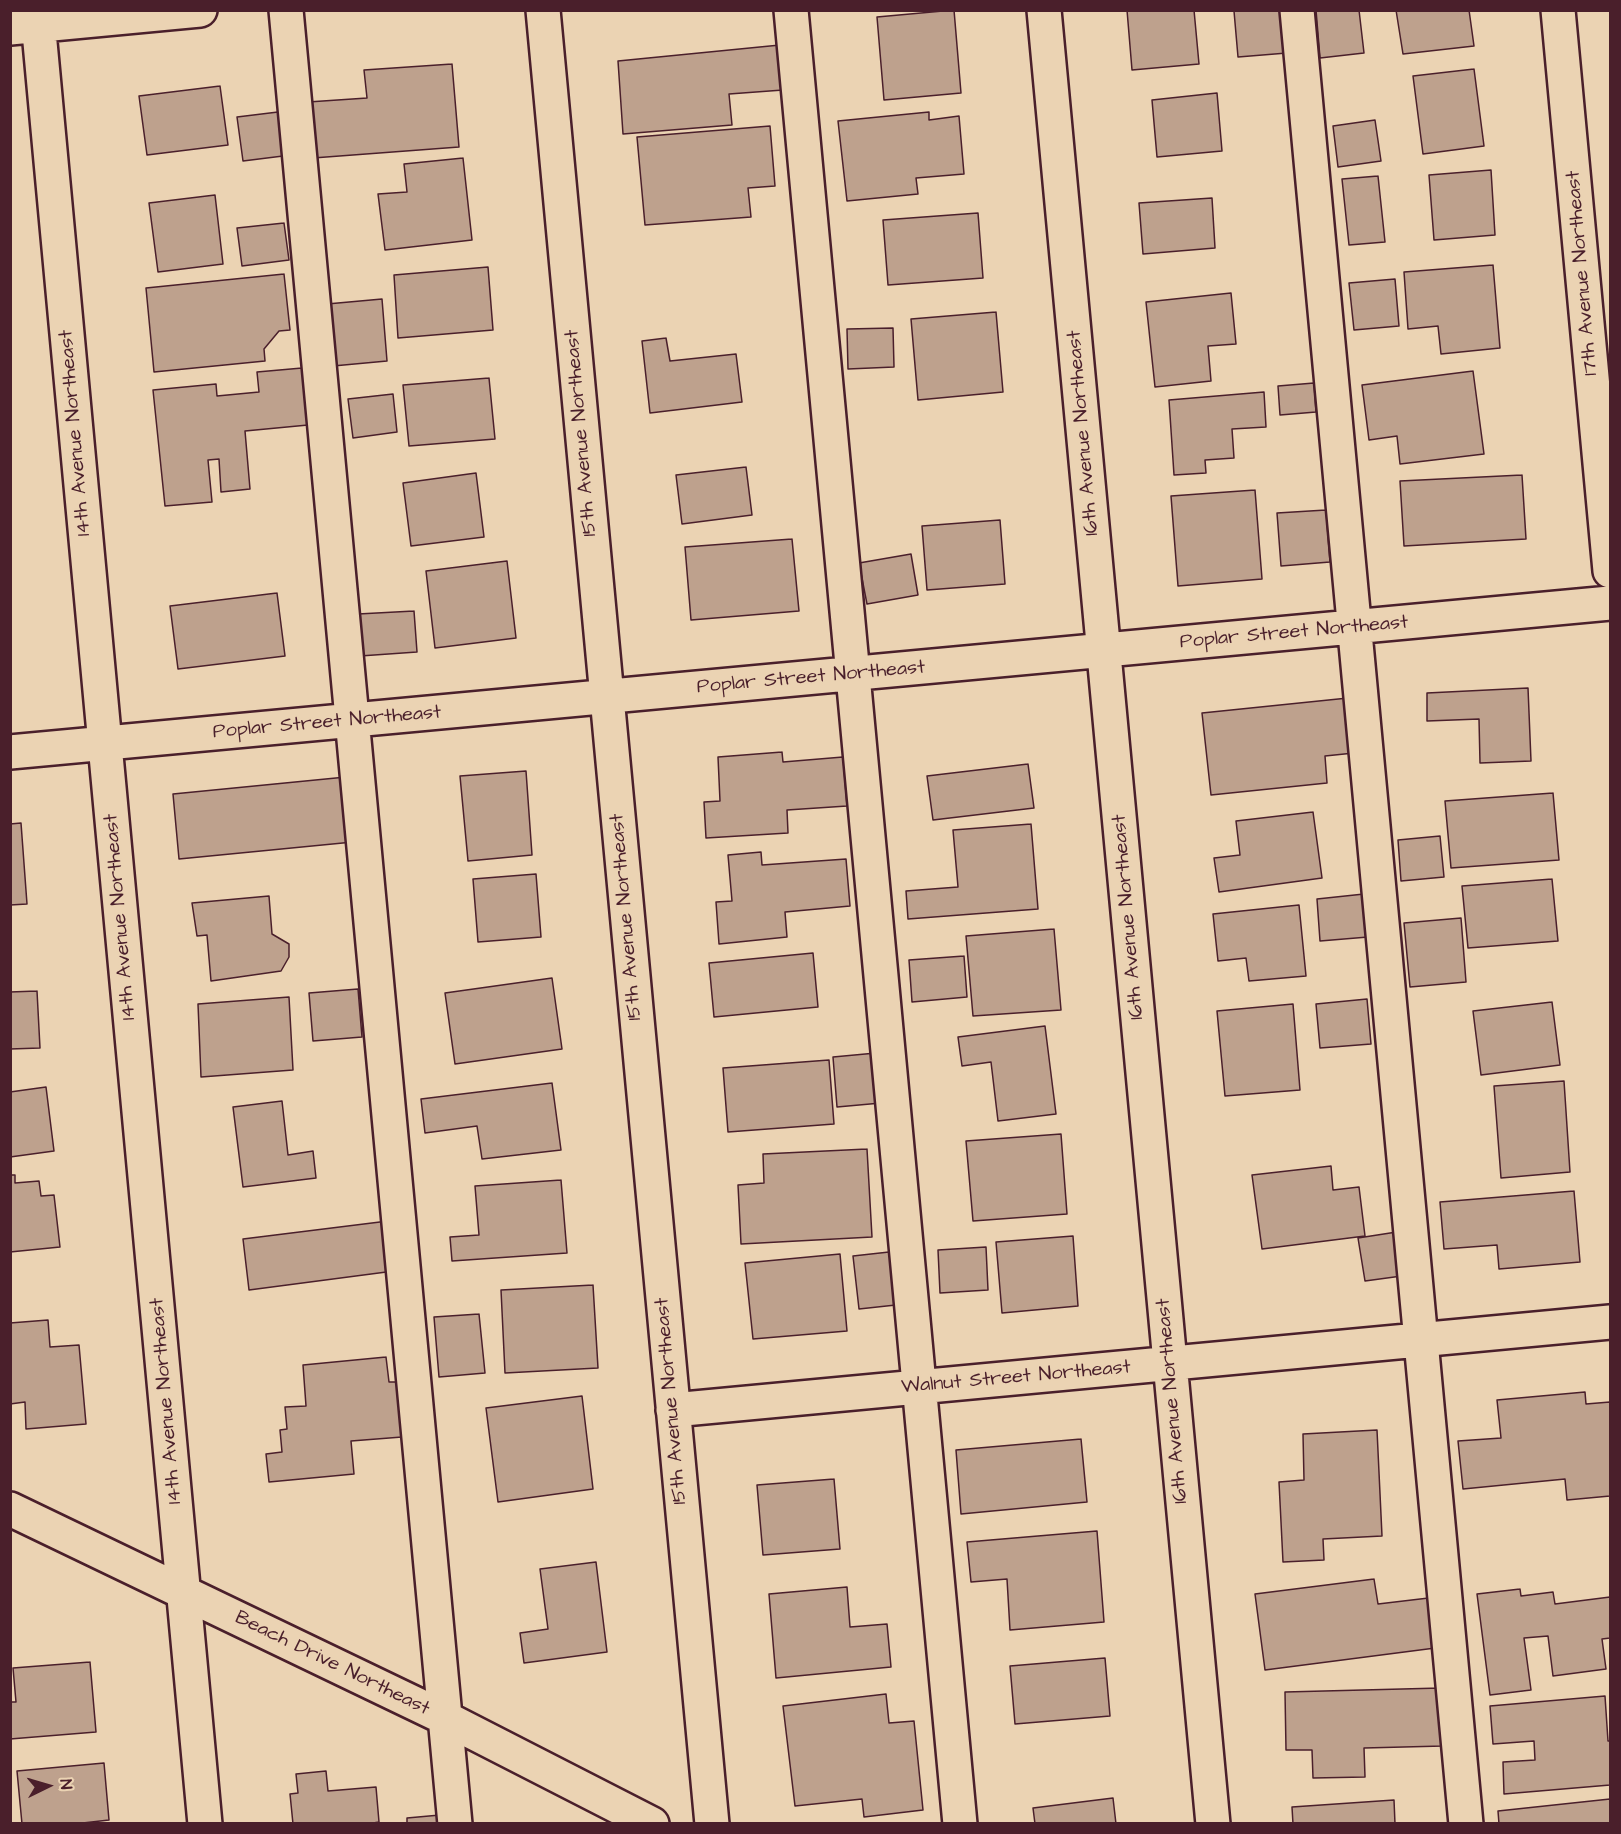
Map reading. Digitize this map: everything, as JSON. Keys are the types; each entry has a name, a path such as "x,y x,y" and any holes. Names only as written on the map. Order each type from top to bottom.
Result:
{"street":[{"path":"29,21 200,10"},
{"path":"286,10 455,1824"},
{"name":"15th Avenue Northeast","path":"543,10 712,1824"},
{"path":"792,10 960,1824"},
{"name":"16th Avenue Northeast","path":"1044,10 1213,1824"},
{"path":"1298,10 1466,1824"},
{"name":"17th Avenue Northeast","path":"1558,10 1611,571"},
{"name":"14th Avenue Northeast","path":"29,21 105,744 205,1824"},
{"name":"Poplar Street Northeast","path":"10,752 1611,603"},
{"name":"Walnut Street Northeast","path":"673,1410 1611,1323"},
{"name":"Beach Drive Northeast","path":"10,1509 445,1718 652,1824"}],"building":[{"path":"954,10 961,93 884,100 877,17"},
{"path":"1127,10 1194,10 1199,64 1132,70"},
{"path":"1283,10 1287,53 1238,57 1234,11"},
{"path":"1316,10 1359,10 1364,53 1320,58"},
{"path":"1396,10 1469,10 1474,46 1403,54"},
{"path":"780,45 783,90 729,94 732,125 623,134 618,61"},
{"path":"452,64 459,147 313,158 308,102 367,98 364,70"},
{"path":"1474,69 1484,146 1423,154 1413,76"},
{"path":"220,86 228,145 147,155 139,96"},
{"path":"1217,93 1222,151 1157,157 1152,100"},
{"path":"278,112 283,156 243,161 237,117"},
{"path":"929,112 929,120 959,116 964,174 916,178 918,194 847,201 838,121"},
{"path":"1375,120 1381,161 1338,167 1333,126"},
{"path":"770,126 775,186 748,188 751,217 645,225 637,137"},
{"path":"463,158 472,240 385,250 378,194 407,192 404,164"},
{"path":"1491,170 1495,235 1434,240 1429,175"},
{"path":"1378,176 1385,242 1349,245 1342,179"},
{"path":"215,195 223,264 158,272 149,203"},
{"path":"1212,198 1215,248 1143,254 1139,203"},
{"path":"978,213 983,278 888,285 883,220"},
{"path":"284,223 289,260 242,266 237,228"},
{"path":"1493,265 1500,348 1441,354 1438,326 1408,329 1404,272"},
{"path":"488,267 493,330 398,338 394,275"},
{"path":"284,274 290,330 279,331 264,349 265,361 154,372 146,288"},
{"path":"1395,279 1399,326 1354,330 1349,283"},
{"path":"1231,293 1236,344 1208,346 1211,381 1155,387 1146,302"},
{"path":"382,299 387,361 333,366 327,304"},
{"path":"996,312 1003,392 918,400 911,319"},
{"path":"893,328 894,367 848,369 847,329"},
{"path":"666,338 670,361 736,354 742,402 650,413 642,341"},
{"path":"302,368 308,425 245,431 250,489 221,492 219,459 208,460 212,502 165,506 153,390 216,384 217,396 259,392 257,372"},
{"path":"1473,371 1484,454 1400,464 1397,436 1369,440 1362,385"},
{"path":"489,378 495,439 409,446 403,385"},
{"path":"1314,383 1316,412 1280,415 1278,386"},
{"path":"1264,392 1266,427 1232,429 1234,458 1205,460 1206,473 1174,475 1169,400"},
{"path":"393,394 397,432 353,438 348,399"},
{"path":"746,467 752,515 682,524 676,475"},
{"path":"476,473 484,537 411,546 403,483"},
{"path":"1522,475 1526,539 1404,546 1400,481"},
{"path":"1255,490 1262,579 1178,586 1171,496"},
{"path":"1326,510 1330,562 1281,566 1277,513"},
{"path":"1000,520 1005,584 927,590 922,526"},
{"path":"792,539 799,611 691,620 685,547"},
{"path":"911,554 918,595 867,604 859,563"},
{"path":"507,561 516,638 435,648 426,571"},
{"path":"277,593 285,656 178,669 170,606"},
{"path":"414,611 417,652 360,656 358,614"},
{"path":"1528,688 1531,761 1480,763 1479,719 1427,721 1427,693"},
{"path":"1348,698 1354,753 1325,756 1327,783 1211,795 1202,713"},
{"path":"782,752 783,762 843,757 847,806 787,810 788,833 706,838 704,802 720,801 718,757"},
{"path":"1028,764 1034,808 933,820 927,776"},
{"path":"526,771 532,855 468,861 460,776"},
{"path":"346,777 353,842 179,859 173,794"},
{"path":"1553,793 1559,860 1451,868 1445,801"},
{"path":"1313,812 1322,878 1219,892 1214,858 1240,855 1236,821"},
{"path":"21,823 27,904 10,905 10,824"},
{"path":"1031,824 1038,909 908,919 906,891 958,887 953,830"},
{"path":"1440,836 1444,877 1401,881 1398,840"},
{"path":"761,852 762,865 846,859 850,906 785,912 787,937 719,944 716,902 732,901 728,855"},
{"path":"536,874 541,937 478,942 473,879"},
{"path":"1552,879 1558,941 1468,948 1462,886"},
{"path":"1364,894 1368,937 1320,941 1317,899"},
{"path":"269,896 272,934 289,944 289,957 281,971 211,981 207,935 197,936 192,903"},
{"path":"1299,905 1306,976 1249,981 1246,958 1218,961 1213,914"},
{"path":"1461,918 1466,982 1410,987 1404,923"},
{"path":"1054,929 1061,1010 973,1016 966,936"},
{"path":"813,953 818,1007 714,1017 709,963"},
{"path":"964,956 967,997 912,1002 909,960"},
{"path":"552,978 562,1049 455,1064 445,993"},
{"path":"358,989 362,1037 313,1041 309,993"},
{"path":"37,991 40,1048 10,1049 10,992"},
{"path":"289,997 293,1070 201,1077 198,1004"},
{"path":"1367,999 1371,1044 1320,1048 1316,1004"},
{"path":"1552,1002 1560,1065 1481,1075 1473,1011"},
{"path":"1293,1004 1300,1090 1225,1096 1217,1011"},
{"path":"1045,1026 1056,1114 998,1121 991,1062 962,1066 958,1037"},
{"path":"876,1053 881,1103 837,1107 833,1057"},
{"path":"829,1060 834,1124 728,1132 723,1068"},
{"path":"1564,1081 1570,1172 1501,1178 1494,1086"},
{"path":"552,1083 561,1150 482,1159 477,1126 425,1133 421,1099"},
{"path":"46,1087 54,1151 10,1157 10,1092"},
{"path":"282,1101 288,1155 313,1151 316,1178 243,1187 233,1107"},
{"path":"1061,1134 1067,1214 973,1221 966,1141"},
{"path":"867,1149 872,1237 741,1244 738,1185 764,1183 763,1154"},
{"path":"1331,1166 1333,1190 1359,1187 1365,1236 1262,1249 1252,1175"},
{"path":"10,1175 15,1175 15,1183 39,1181 41,1196 54,1195 60,1247 10,1252"},
{"path":"561,1180 567,1253 452,1261 450,1237 479,1235 475,1186"},
{"path":"1574,1191 1580,1262 1499,1269 1497,1245 1444,1249 1440,1202"},
{"path":"388,1221 394,1271 249,1290 243,1239"},
{"path":"1403,1231 1409,1275 1365,1281 1358,1238"},
{"path":"1073,1236 1078,1306 1002,1313 996,1242"},
{"path":"986,1247 988,1290 940,1293 938,1250"},
{"path":"898,1251 905,1304 859,1309 853,1256"},
{"path":"840,1254 847,1331 753,1339 745,1263"},
{"path":"593,1285 598,1368 505,1373 501,1290"},
{"path":"479,1314 485,1373 439,1377 434,1317"},
{"path":"48,1320 50,1347 79,1345 86,1424 26,1429 25,1402 10,1404 10,1323"},
{"path":"386,1357 389,1382 397,1382 402,1437 351,1441 354,1474 269,1482 266,1454 282,1452 280,1430 287,1429 285,1407 306,1406 303,1365"},
{"path":"1585,1392 1586,1404 1610,1402 1610,1496 1567,1500 1565,1479 1463,1489 1458,1441 1501,1438 1497,1400"},
{"path":"582,1396 593,1489 498,1502 486,1408"},
{"path":"1377,1430 1382,1536 1323,1539 1324,1560 1283,1562 1279,1482 1304,1480 1303,1434"},
{"path":"1081,1439 1087,1502 961,1514 956,1450"},
{"path":"834,1479 840,1549 763,1555 757,1485"},
{"path":"1097,1531 1104,1622 1010,1630 1007,1579 971,1582 967,1542"},
{"path":"596,1562 607,1652 524,1663 520,1633 548,1629 540,1569"},
{"path":"1374,1579 1378,1604 1437,1597 1443,1647 1265,1670 1255,1594"},
{"path":"847,1587 850,1627 887,1624 891,1667 776,1678 769,1594"},
{"path":"1520,1589 1521,1596 1553,1592 1555,1604 1610,1597 1610,1638 1602,1639 1606,1669 1553,1676 1548,1636 1524,1638 1531,1690 1490,1695 1477,1594"},
{"path":"1105,1658 1110,1716 1015,1724 1010,1666"},
{"path":"90,1662 96,1732 10,1739 10,1702 16,1702 13,1668"},
{"path":"1441,1688 1443,1746 1364,1748 1365,1777 1313,1778 1312,1750 1286,1750 1285,1692"},
{"path":"886,1694 889,1723 914,1721 923,1810 864,1817 862,1799 795,1806 783,1706"},
{"path":"1605,1696 1608,1741 1610,1741 1610,1785 1504,1794 1503,1762 1535,1760 1534,1741 1493,1744 1490,1706"},
{"path":"104,1763 109,1820 74,1824 22,1824 17,1771"},
{"path":"326,1771 328,1791 376,1787 379,1822 293,1824 290,1794 298,1793 296,1774"},
{"path":"1113,1798 1116,1824 1035,1824 1033,1808"},
{"path":"1610,1799 1610,1824 1499,1824 1498,1811"},
{"path":"1394,1800 1395,1824 1293,1824 1292,1807"},
{"path":"440,1815 441,1824 407,1824 407,1818"}]}
